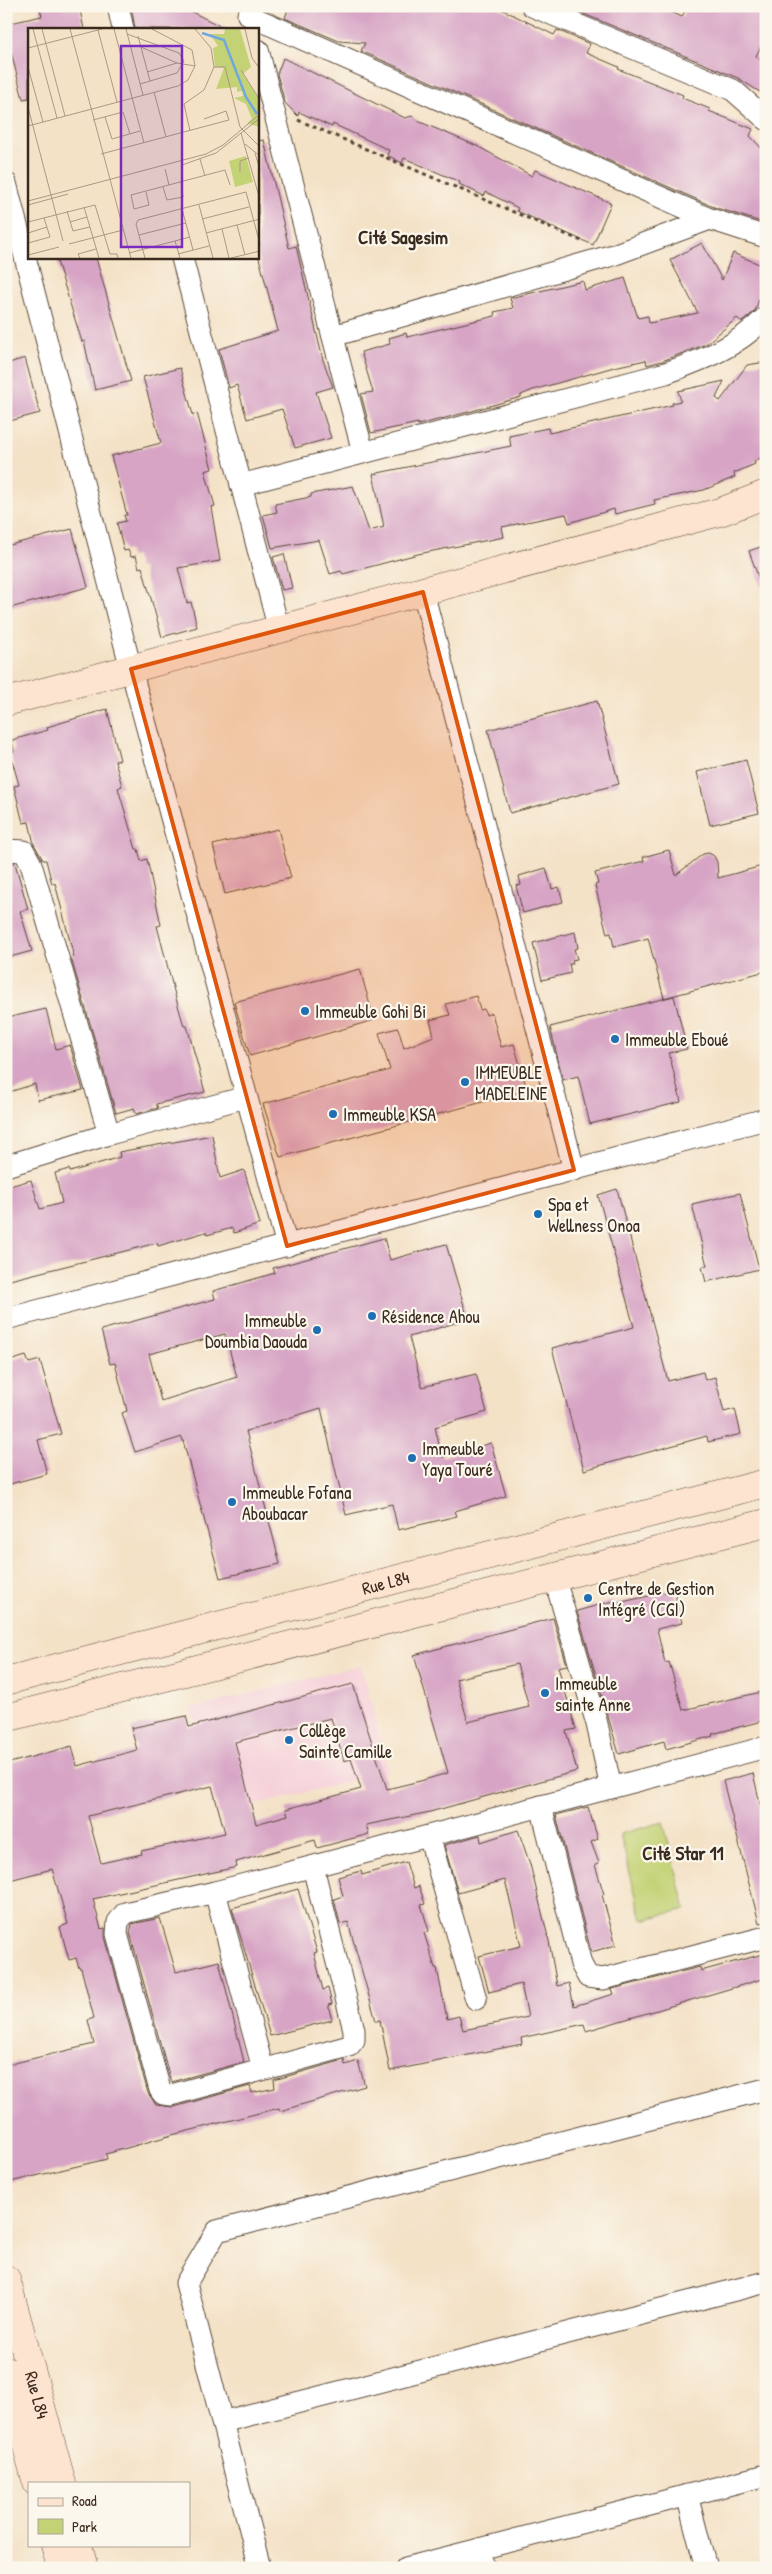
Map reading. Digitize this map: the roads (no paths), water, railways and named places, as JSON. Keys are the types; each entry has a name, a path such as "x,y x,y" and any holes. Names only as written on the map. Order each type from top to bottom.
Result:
{"main road":[{"path":"6,702 723,511 766,494"},
{"name":"Rue L84","path":"6,1682 766,1483"},
{"name":"Rue L84","path":"6,1718 766,1523"},
{"name":"Rue L84","path":"6,2279 17,2357 62,2482"},
{"name":"Rue L84","path":"6,2371 37,2482"},
{"path":"54,2546 61,2568"},
{"path":"78,2546 84,2568"}],"street":[{"path":"118,6 123,28"},
{"path":"532,6 733,90 766,119"},
{"path":"248,17 710,219 766,237"},
{"path":"259,54 363,452"},
{"path":"6,183 131,669 287,1246"},
{"path":"333,336 613,255 710,219"},
{"path":"182,259 279,630"},
{"path":"241,485 666,372 717,354 747,336 766,317"},
{"path":"423,592 574,1170"},
{"path":"6,850 24,851 31,864 109,1134"},
{"path":"6,1166 109,1134 246,1096"},
{"path":"6,1319 766,1119"},
{"path":"554,1576 598,1724 611,1788"},
{"path":"312,1867 354,2030 354,2040 349,2046 171,2095 163,2094 160,2090 117,1934 118,1922 125,1913 216,1892 611,1788 764,1754"},
{"path":"541,1806 581,1964 588,1977 603,1979 766,1937"},
{"path":"429,1836 476,1999"},
{"path":"216,1892 263,2069"},
{"path":"260,2568 186,2284 217,2232 766,2089"},
{"path":"222,2422 766,2282"},
{"path":"406,2568 481,2558 687,2495 766,2474"},
{"path":"687,2495 706,2568"}],"place":[{"name":"Immeuble Gohi Bi","path":"305,1011"},
{"name":"Immeuble Eboué","path":"615,1039"},
{"name":"IMMEUBLE MADELEINE","path":"465,1082"},
{"name":"Immeuble KSA","path":"333,1114"},
{"name":"Spa et Wellness Onoa","path":"538,1214"},
{"name":"Résidence Ahou","path":"372,1316"},
{"name":"Immeuble Doumbia Daouda","path":"317,1330"},
{"name":"Immeuble Yaya Touré","path":"412,1458"},
{"name":"Immeuble Fofana Aboubacar","path":"232,1502"},
{"name":"Centre de Gestion Intégré (CGI)","path":"588,1598"},
{"name":"Immeuble sainte Anne","path":"545,1693"},
{"name":"Collège Sainte Camille","path":"289,1740"}],"district":[{"name":"Cité Sagesim","path":"403,237"},
{"name":"Cité Star 11","path":"683,1853"}]}
